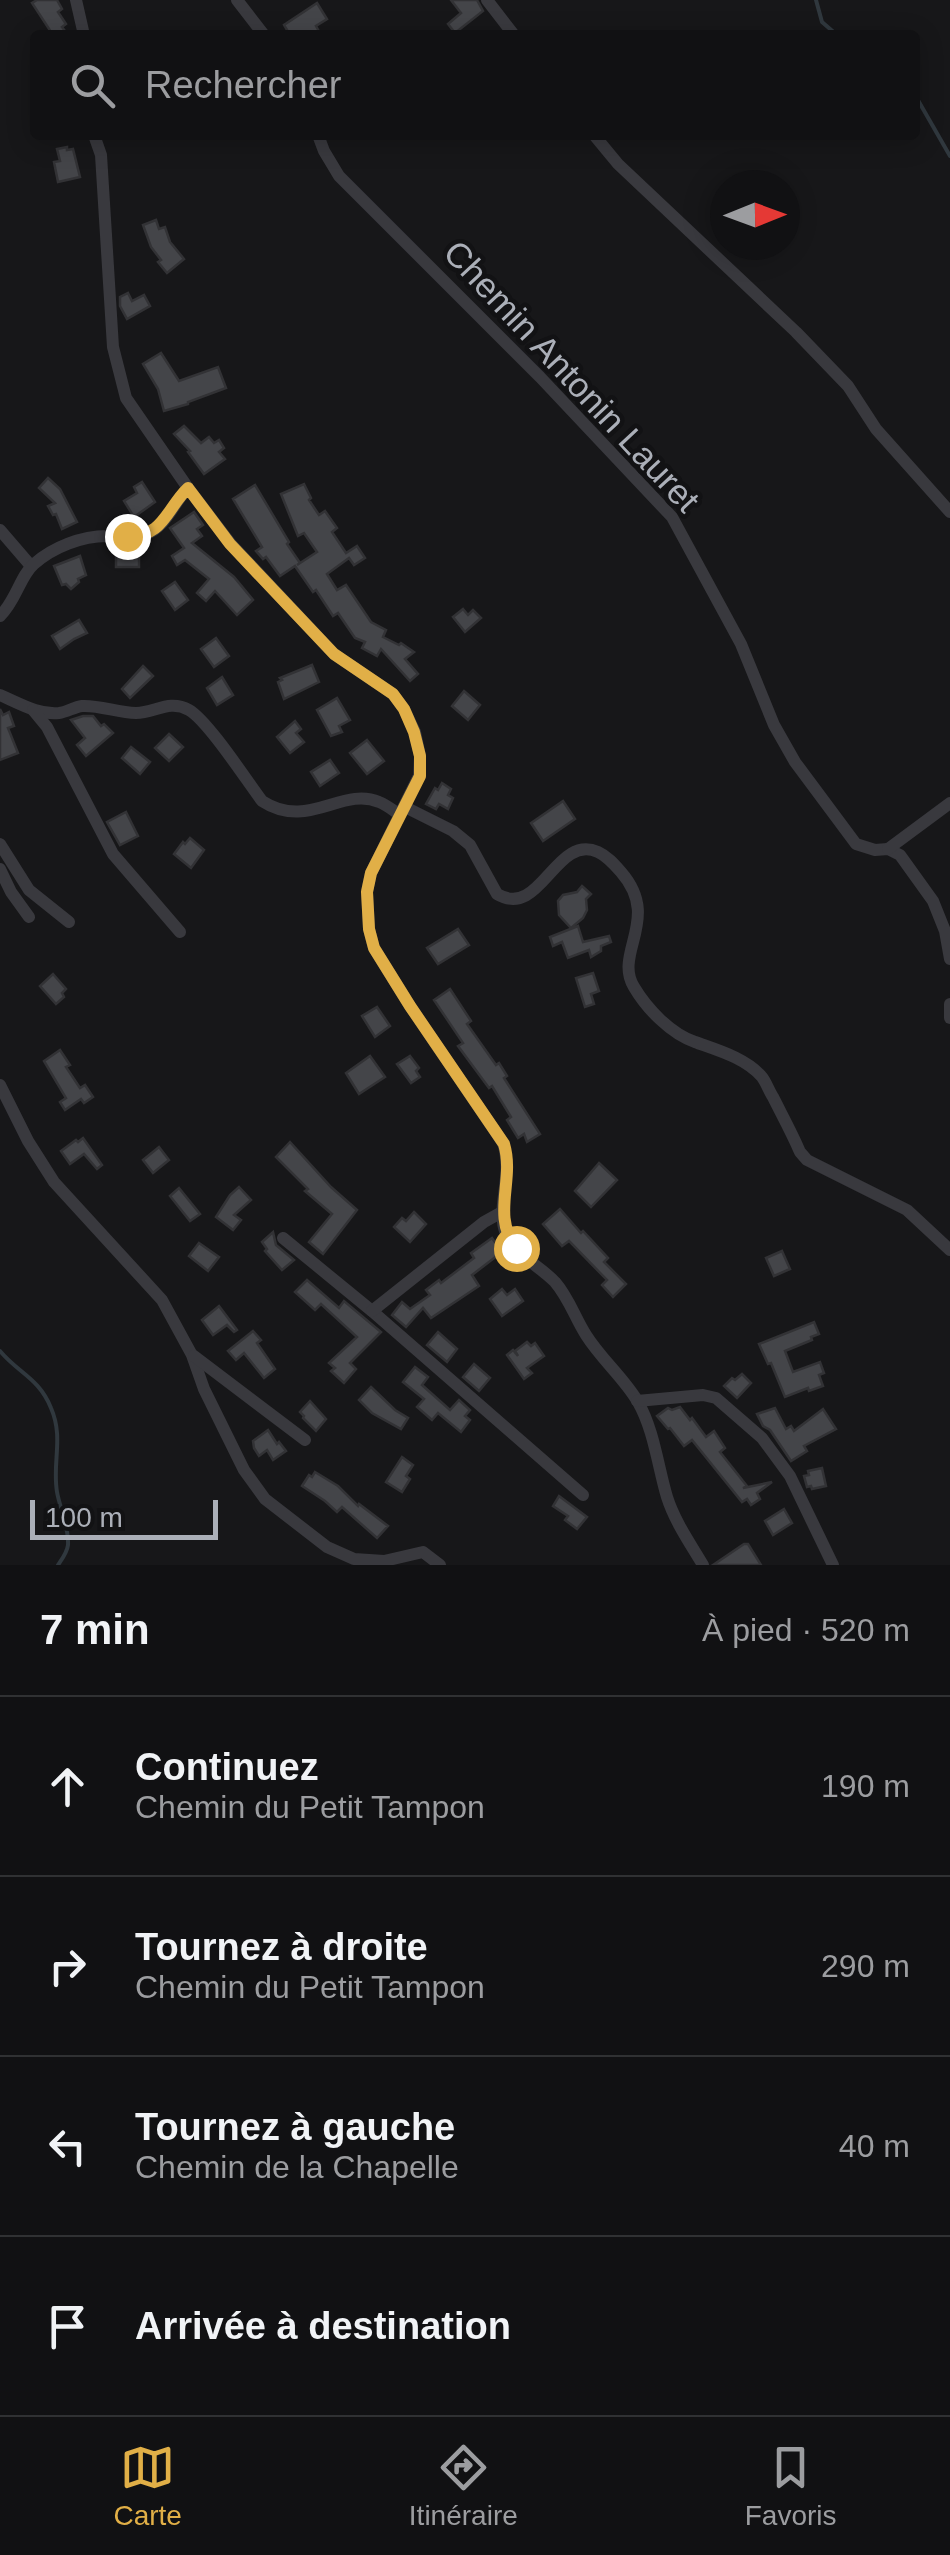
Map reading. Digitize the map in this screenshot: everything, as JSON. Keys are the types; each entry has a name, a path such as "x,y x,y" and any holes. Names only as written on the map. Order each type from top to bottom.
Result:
{"street":[{"path":"76,0 83,30"},
{"path":"237,0 260,30"},
{"path":"486,0 510,30"},
{"path":"96,140 101,155 110,324 126,398 230,544 334,654 393,694 404,709 420,756 420,776 371,873 367,892 374,948 504,1144 508,1172 502,1212 507,1236 565,1295 586,1336 637,1400 668,1502 703,1565"},
{"name":"Chemin Antonin Lauret","path":"320,140 339,176 540,377 672,517 741,644 774,725 794,762 856,844 900,855 934,901 950,959"},
{"path":"598,140 618,164 848,386 876,429 950,512"},
{"path":"1,617 31,566 81,540 147,534 156,529 188,488"},
{"path":"0,530 31,566"},
{"path":"0,695 48,713 64,713 79,706 139,713 160,706 180,706 199,718 262,801 274,809 297,813 357,800 377,800 462,838 470,845 497,894 504,898 512,900 533,890 571,852 580,848 610,860 625,876 639,912 629,961 630,980 656,1015 677,1033 712,1046 762,1077 807,1160 907,1210 950,1250"},
{"path":"33,710 47,727 113,854 180,932"},
{"path":"888,849 950,803"},
{"path":"0,844 29,890 69,922"},
{"path":"0,869 29,917"},
{"path":"950,1004 950,1018"},
{"path":"0,1085 28,1142 54,1182 162,1300 192,1355 236,1454 264,1499 340,1554 372,1562 423,1552 440,1565"},
{"path":"372,1311 502,1212"},
{"path":"283,1238 583,1495"},
{"path":"192,1355 305,1440"},
{"path":"637,1400 703,1395 716,1398 762,1438 790,1476 833,1565"}],"building":[{"path":"57,0 62,9 58,12 66,24 64,30 50,30 32,3"},
{"path":"451,0 477,0 483,11 459,30 453,30 448,24 461,13"},
{"path":"317,3 327,19 316,26 318,30 287,30 284,25"},
{"path":"57,149 73,149 80,177 58,182 54,162 60,161"},
{"path":"156,220 159,229 165,227 170,242 184,259 167,273 158,262 161,260 143,225"},
{"path":"128,293 132,301 144,295 150,306 127,319 120,297"},
{"path":"161,353 179,381 218,367 226,388 164,411 158,389 143,364"},
{"path":"184,426 201,443 209,437 214,443 219,440 224,448 219,452 225,459 204,474 174,434"},
{"path":"48,478 60,489 77,522 62,529 48,506 55,503 39,488"},
{"path":"142,482 155,502 134,517 124,501 137,493 134,487"},
{"path":"304,484 319,515 325,511 337,528 332,532 346,553 357,546 365,558 354,565 349,558 327,574 337,590 346,585 371,622 386,630 383,637 414,652 405,659 418,674 410,681 381,649 377,656 362,648 365,642 355,638 338,613 333,616 295,566 280,576 266,557 263,559 256,551 262,547 233,499 255,485 289,542 300,563 297,565 317,552 304,533 298,536 281,494"},
{"path":"194,512 203,525 197,529 202,536 192,543 234,577 253,600 237,615 215,591 206,601 197,593 209,579 185,560 177,565 172,556 184,548 170,528"},
{"path":"116,550 139,550 139,567 116,567"},
{"path":"80,556 86,575 71,589 62,585 54,566"},
{"path":"175,582 188,600 175,610 162,591"},
{"path":"463,609 468,615 473,610 481,618 465,632 453,617"},
{"path":"79,620 87,633 60,649 52,636"},
{"path":"216,638 229,656 214,667 201,649"},
{"path":"312,665 319,682 284,699 280,678"},
{"path":"143,666 153,676 130,698 122,689"},
{"path":"222,677 233,695 217,705 207,688"},
{"path":"464,691 480,705 468,720 452,706"},
{"path":"337,698 350,720 339,726 342,732 331,736 317,710"},
{"path":"0,709 3,715 9,712 14,726 8,728 18,753 0,760"},
{"path":"93,716 113,733 86,756 77,745 85,738 71,720"},
{"path":"295,721 301,729 296,733 304,742 290,753 277,737"},
{"path":"169,734 183,747 169,761 155,748"},
{"path":"367,740 384,761 367,774 350,753"},
{"path":"131,747 150,762 140,774 122,758"},
{"path":"330,760 339,773 320,786 311,772"},
{"path":"442,783 451,789 448,795 453,798 448,809 439,804 436,809 426,804"},
{"path":"563,801 575,819 543,841 531,823"},
{"path":"126,812 138,836 120,845 107,822"},
{"path":"190,838 204,850 191,868 174,854"},
{"path":"582,886 591,894 586,899 587,910 571,928 559,915 558,901"},
{"path":"578,926 583,942 609,936 611,942 591,957 589,950 568,958 562,942 553,946 550,937"},
{"path":"458,929 469,945 438,964 427,948"},
{"path":"593,973 599,991 591,994 594,1004 585,1007 576,978"},
{"path":"53,974 66,989 56,1004 40,986"},
{"path":"450,989 471,1021 467,1024 496,1065 499,1063 507,1076 504,1078 540,1134 527,1142 524,1134 518,1138 507,1120 511,1117 492,1086 489,1088 458,1046 463,1043 434,1000"},
{"path":"377,1007 390,1026 375,1037 362,1016"},
{"path":"60,1050 80,1088 85,1085 93,1097 84,1103 81,1099 65,1110 60,1102 66,1098 44,1061"},
{"path":"370,1056 385,1077 359,1094 346,1073"},
{"path":"410,1056 420,1077 411,1083 397,1064"},
{"path":"83,1138 102,1165 97,1169 84,1154 70,1164 61,1151"},
{"path":"290,1142 357,1210 323,1254 309,1242 332,1214 305,1191 308,1189 276,1157"},
{"path":"159,1147 169,1160 153,1173 143,1160"},
{"path":"599,1163 617,1180 591,1207 575,1191"},
{"path":"239,1187 251,1200 234,1215 241,1220 233,1230 216,1217"},
{"path":"179,1188 200,1214 190,1221 170,1196"},
{"path":"560,1209 608,1258 604,1262 626,1284 613,1297 602,1285 607,1280 569,1241 562,1246 543,1224"},
{"path":"414,1212 426,1224 410,1242 394,1227"},
{"path":"273,1232 276,1245 294,1260 282,1270 262,1242"},
{"path":"492,1238 502,1252 472,1275 479,1286 431,1318 423,1308 406,1327 392,1315 402,1302 410,1309 430,1295 426,1290 474,1258 471,1253"},
{"path":"199,1243 219,1257 208,1271 189,1256"},
{"path":"782,1251 790,1269 774,1276 766,1258"},
{"path":"307,1280 339,1308 344,1301 381,1332 350,1363 356,1369 344,1383 331,1371 335,1368 329,1363 357,1337 321,1304 315,1310 295,1292"},
{"path":"502,1289 507,1295 515,1289 523,1301 502,1316 490,1299"},
{"path":"219,1306 237,1330 234,1332 227,1325 213,1335 202,1320"},
{"path":"814,1322 819,1334 785,1351 793,1372 820,1362 823,1386 785,1397 759,1344"},
{"path":"253,1331 275,1369 264,1378 244,1353 236,1360 228,1351"},
{"path":"438,1332 457,1349 447,1362 427,1345"},
{"path":"527,1342 531,1346 535,1343 544,1356 527,1368 532,1373 524,1379 507,1355 513,1350 518,1356 515,1351"},
{"path":"474,1364 490,1378 479,1391 463,1377"},
{"path":"415,1367 428,1377 422,1385 450,1410 459,1400 470,1410 465,1416 470,1420 461,1432 438,1413 432,1420 417,1407 424,1399 403,1382"},
{"path":"742,1374 751,1383 737,1398 724,1386"},
{"path":"371,1387 408,1418 401,1429 372,1413 359,1400"},
{"path":"310,1401 326,1419 316,1431 300,1412"},
{"path":"680,1407 706,1437 714,1431 725,1448 720,1452 747,1486 743,1488 772,1482 757,1493 760,1499 751,1505 747,1499 742,1502 692,1440 684,1446 657,1416 668,1408"},
{"path":"775,1408 786,1429 791,1426 794,1431 823,1409 836,1429 804,1446 807,1451 791,1461 757,1414"},
{"path":"268,1430 286,1451 273,1460 267,1450 259,1456 254,1448 253,1441"},
{"path":"402,1457 413,1465 402,1492 386,1482"},
{"path":"822,1468 826,1486 807,1487 804,1476"},
{"path":"315,1472 388,1526 377,1538 342,1507 337,1512 302,1486"},
{"path":"559,1496 587,1517 577,1529 565,1520 568,1516 553,1506"},
{"path":"784,1509 792,1523 773,1535 765,1521"},
{"path":"748,1544 761,1565 713,1565"}],"waterway":[{"path":"816,0 822,22 831,30"},
{"path":"920,104 950,156"},
{"path":"0,1351 40,1390 55,1419 57,1492 68,1538 67,1551 58,1565"}],"route":[{"path":"127,536 137,537 156,529 188,488 230,544 334,654 393,694 404,709 420,756 420,776 371,873 367,892 369,929 374,948 410,1006 504,1144 508,1172 502,1212 507,1236 516,1248"}]}
